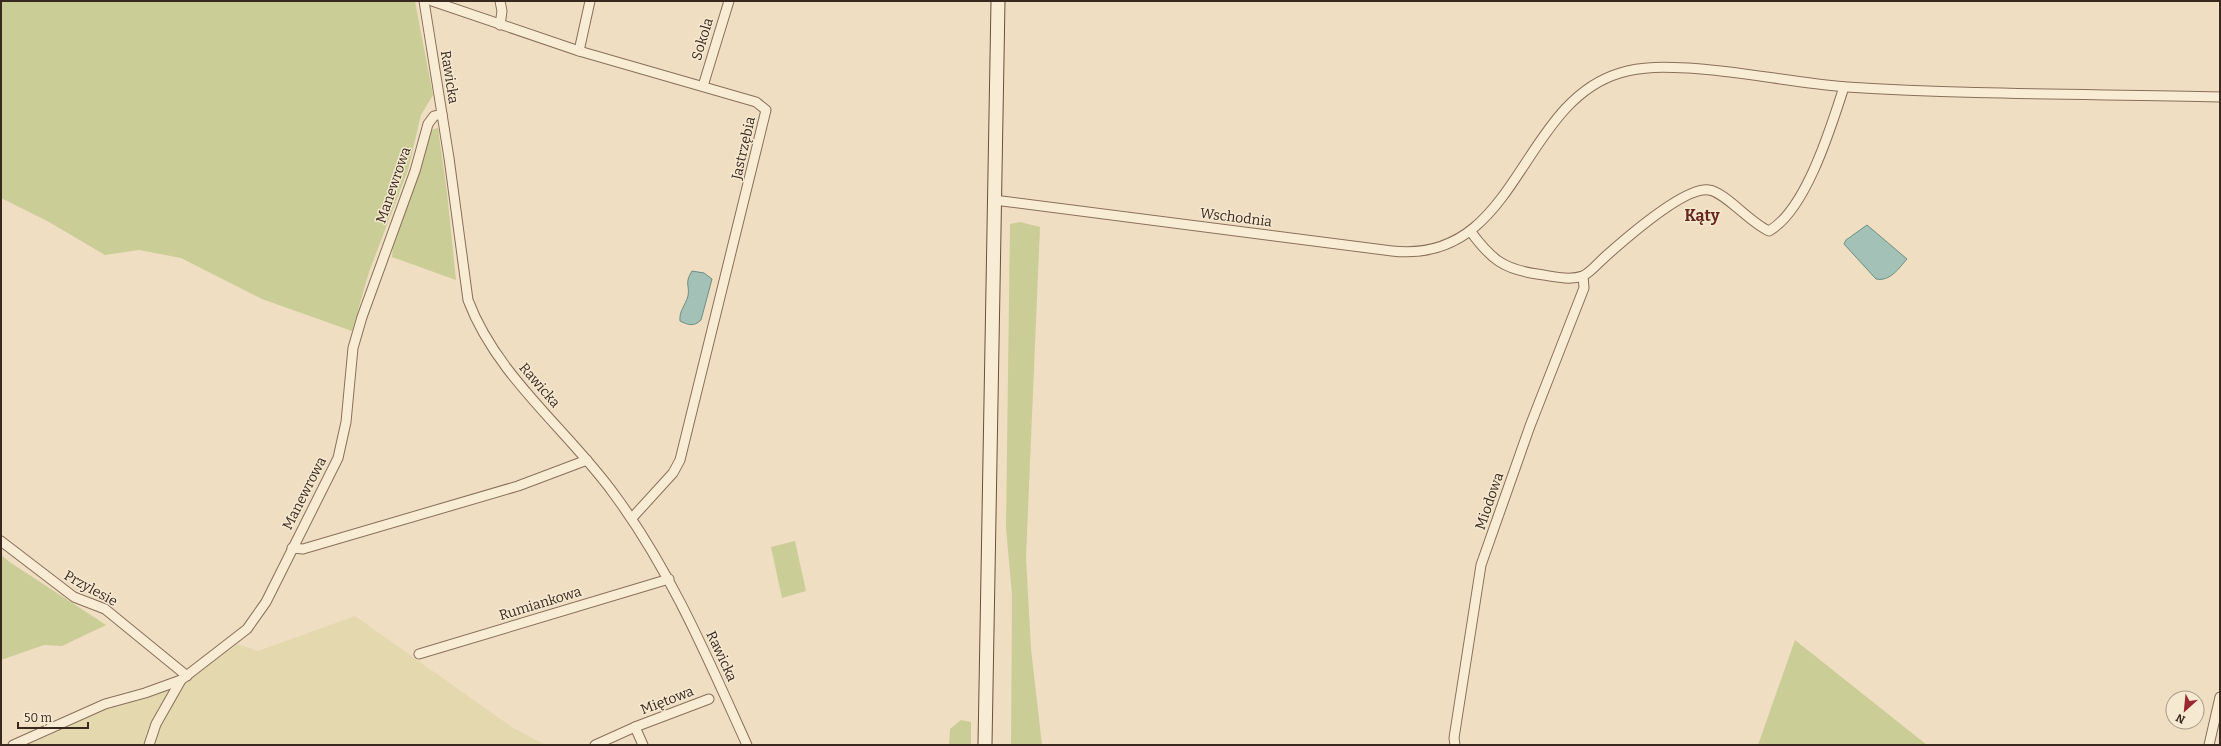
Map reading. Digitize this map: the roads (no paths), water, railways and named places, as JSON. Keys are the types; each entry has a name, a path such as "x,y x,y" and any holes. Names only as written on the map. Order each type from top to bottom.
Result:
{"main road":[{"path":"985,745 998,1"}],"street":[{"name":"Rawicka","path":"424,1 442,114 468,300 474,315 497,357 586,460 632,518 684,606 747,745"},
{"name":"Jastrzębia","path":"432,1 579,51 756,102 766,110 680,460 673,473 632,518"},
{"path":"500,1 502,11 500,25"},
{"path":"579,51 590,1"},
{"name":"Sokola","path":"703,86 729,1"},
{"name":"Wschodnia","path":"994,200 1399,252 1426,251 1448,244 1471,232 1488,217 1549,130 1574,100 1603,80 1619,73 1638,69 1661,67 1708,70 1844,87 2220,97"},
{"path":"1471,232 1490,256 1508,267 1527,273 1566,278 1583,276 1637,229 1687,194 1698,190 1709,190 1719,195 1760,227 1769,231 1778,226 1796,203 1824,146 1844,87"},
{"name":"Manewrowa","path":"13,745 105,704 145,693 184,678 217,654 255,620 266,602 338,458 346,422 353,348 362,318 415,171 428,124 434,116 442,114"},
{"name":"Miodowa","path":"1455,745 1454,738 1481,565 1530,426 1584,288 1583,276"},
{"path":"292,548 303,549 496,492 586,460"},
{"name":"Przylesie","path":"1,541 74,598 105,609 184,678"},
{"name":"Rumiankowa","path":"419,654 669,579"},
{"path":"148,745 156,724 184,678"},
{"path":"2209,745 2220,697"},
{"name":"Miętowa","path":"596,745 635,727 709,699"},
{"name":"Miętowa","path":"635,727 643,745"}],"water":[{"path":"1867,225 1907,259 1894,274 1886,278 1876,279 1844,244 1846,240"},
{"path":"692,271 704,273 712,279 701,320 696,324 691,325 680,321 680,317 681,311 688,296 688,282"}],"district":[{"name":"Kąty","path":"1702,215"}]}
